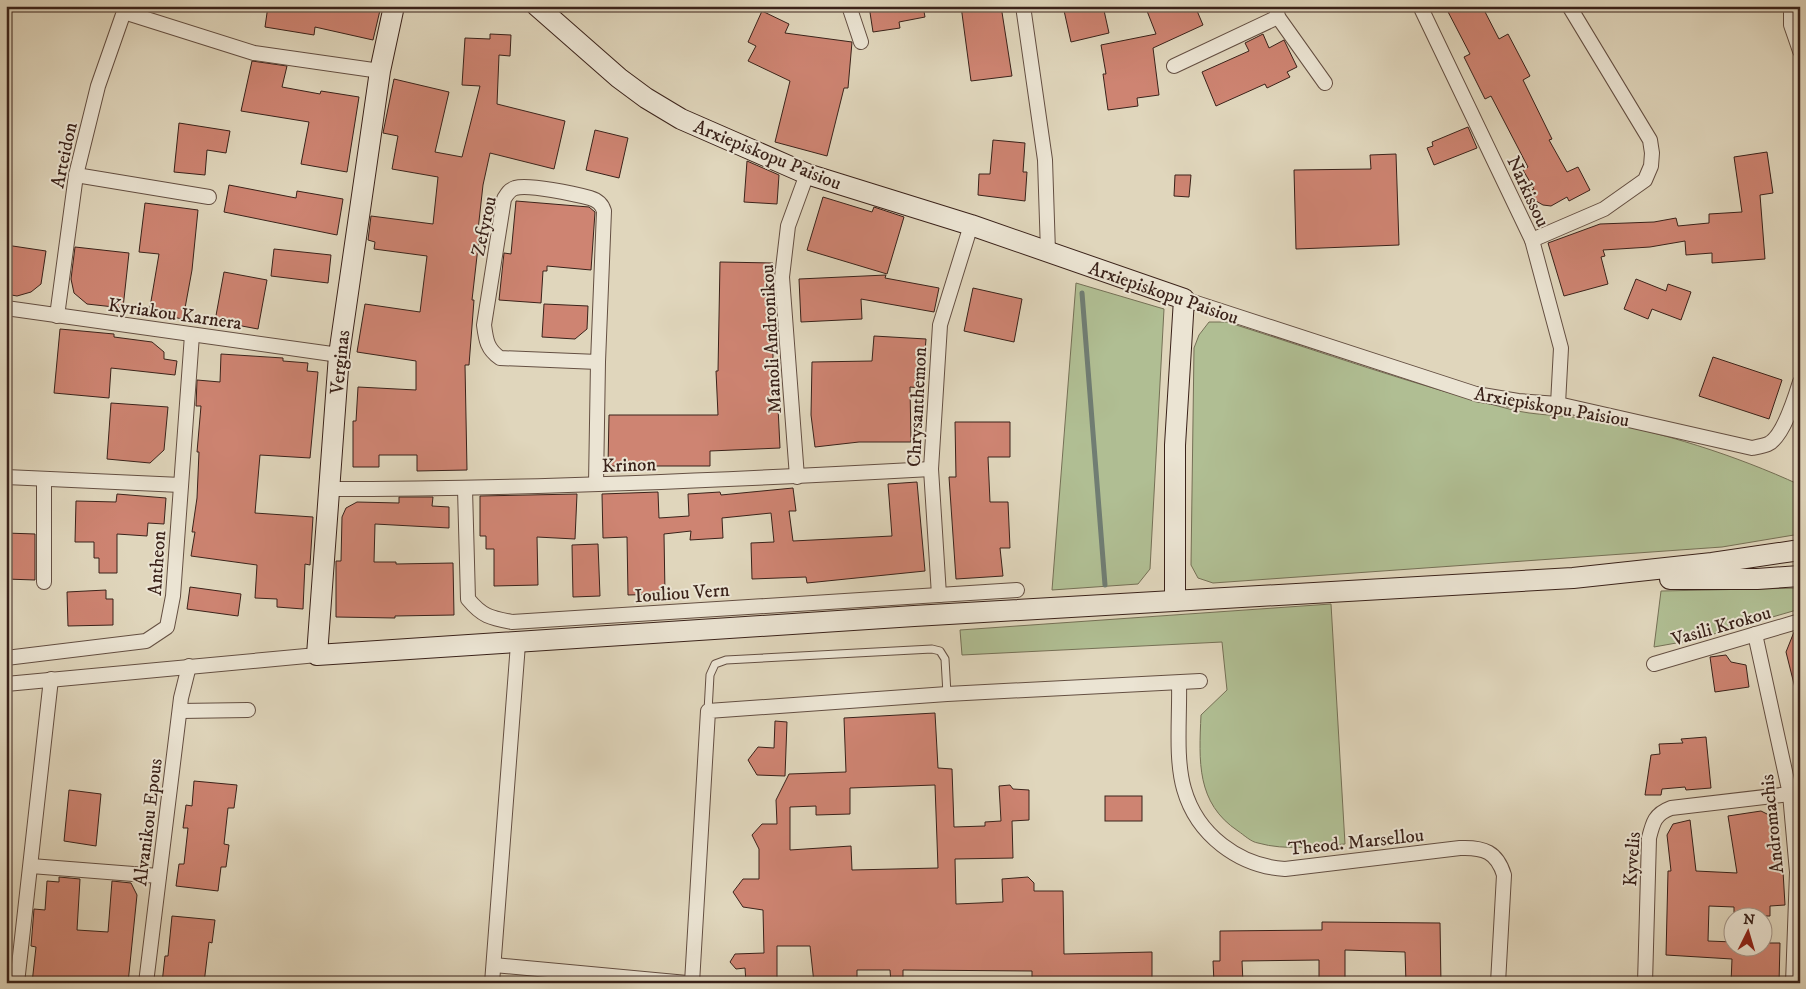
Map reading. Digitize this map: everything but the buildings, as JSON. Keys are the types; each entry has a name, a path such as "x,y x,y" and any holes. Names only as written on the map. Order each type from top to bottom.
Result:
{"street":[{"name":"Verginas","path":"317,655 339,355 380,71 394,6"},
{"name":"Arxiepiskopu Paisiou","path":"537,6 646,98 681,119 807,174 971,225 1184,299 1476,394 1518,401 1558,404 1752,448 1769,444 1777,435 1793,403 1800,382"},
{"path":"849,6 861,42"},
{"path":"1023,6 1045,160 1048,252"},
{"name":"Narkissou","path":"1420,6 1532,240 1561,348 1558,404"},
{"path":"1532,240 1604,209 1645,180 1651,166 1650,140 1569,6"},
{"path":"1790,6 1791,25 1800,50"},
{"path":"125,9 254,53 380,71"},
{"name":"Arteidon","path":"57,316 76,176 98,86 125,9"},
{"path":"1174,66 1277,11 1325,83"},
{"name":"Manoli Andronikou","path":"797,476 782,277 788,226 807,174"},
{"path":"76,176 209,197"},
{"name":"Zefyrou","path":"596,484 598,362 605,216 603,206 591,198 533,188 515,188 508,192 504,199 484,324 486,341 492,352 500,358 598,362"},
{"name":"Chrysanthemon","path":"939,595 931,469 940,325 971,225"},
{"path":"1175,601 1175,445 1184,299"},
{"name":"Kyriakou Karnera","path":"6,308 192,336 339,355"},
{"name":"Antheon","path":"6,658 146,641 167,627 171,614 192,336"},
{"name":"Krinon","path":"328,489 465,489 931,469"},
{"path":"6,477 181,486"},
{"path":"44,480 44,582"},
{"name":"Iouliou Vern","path":"465,489 468,599 478,612 490,618 512,622 1017,590"},
{"path":"6,684 317,655 1573,578 1712,563 1800,550"},
{"path":"1573,578 1757,580 1800,576"},
{"name":"Vasili Krokou","path":"1654,664 1800,621"},
{"name":"Andromachis","path":"1755,634 1790,794 1797,872 1793,983"},
{"path":"492,983 518,644"},
{"name":"Alvanikou Epous","path":"146,983 181,698 189,666"},
{"path":"17,983 51,679"},
{"path":"692,983 708,711 947,694 1200,681"},
{"name":"Theod. Marsellou","path":"1179,683 1180,767 1183,789 1196,817 1210,835 1244,860 1270,868 1285,869 1460,848 1477,848 1494,855 1500,862 1504,876 1498,983"},
{"path":"180,711 248,710"},
{"name":"Kyvelis","path":"1645,983 1650,838 1653,821 1661,812 1672,808 1790,794"},
{"path":"31,866 159,876"},
{"path":"494,964 687,983"}],"lane":[{"path":"708,711 710,675 715,664 726,660 932,649 940,651 945,659 947,694"}],"green space":[{"path":"1076,283 1164,309 1150,569 1138,584 1052,590"},
{"path":"1209,322 1227,322 1473,400 1529,413 1591,419 1618,424 1724,454 1800,485 1800,534 1722,547 1213,583 1198,578 1191,565 1194,348 1199,335"},
{"path":"1800,588 1800,609 1693,640 1654,647 1661,591"},
{"path":"1331,604 1345,844 1279,847 1255,842 1224,820 1214,808 1203,780 1200,749 1201,715 1227,690 1222,642 962,655 960,630"}],"waterway":[{"path":"1082,293 1105,585"}]}
